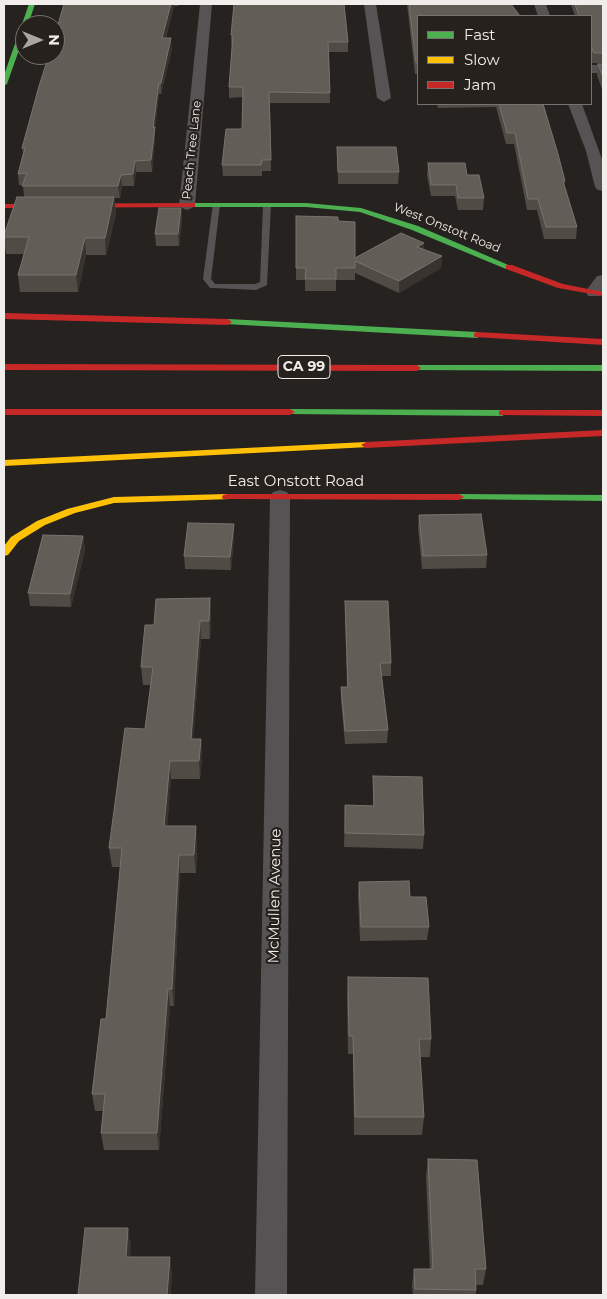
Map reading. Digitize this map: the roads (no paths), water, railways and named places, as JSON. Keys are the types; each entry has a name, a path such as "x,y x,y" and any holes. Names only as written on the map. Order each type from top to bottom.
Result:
{"main road":[{"path":"5,77 32,4"},
{"name":"West Onstott Road","path":"187,205 306,205 361,210 415,228 523,273 561,286 600,289"},
{"name":"Peach Tree Lane","path":"4,206 187,205"},
{"path":"4,316 259,323 603,342"},
{"name":"CA 99","path":"4,367 603,368"},
{"path":"4,412 603,413"},
{"path":"4,463 603,433"},
{"name":"East Onstott Road","path":"4,553 15,539 41,524 71,511 114,500 280,496 603,498"}],"street":[{"name":"Peach Tree Lane","path":"187,205 206,4"},
{"path":"370,4 384,98"},
{"path":"575,105 598,151 603,187"},
{"name":"McMullen Avenue","path":"271,1295 280,496"}],"lane":[{"path":"216,205 207,280 213,286 256,287 264,283 267,205"}]}
